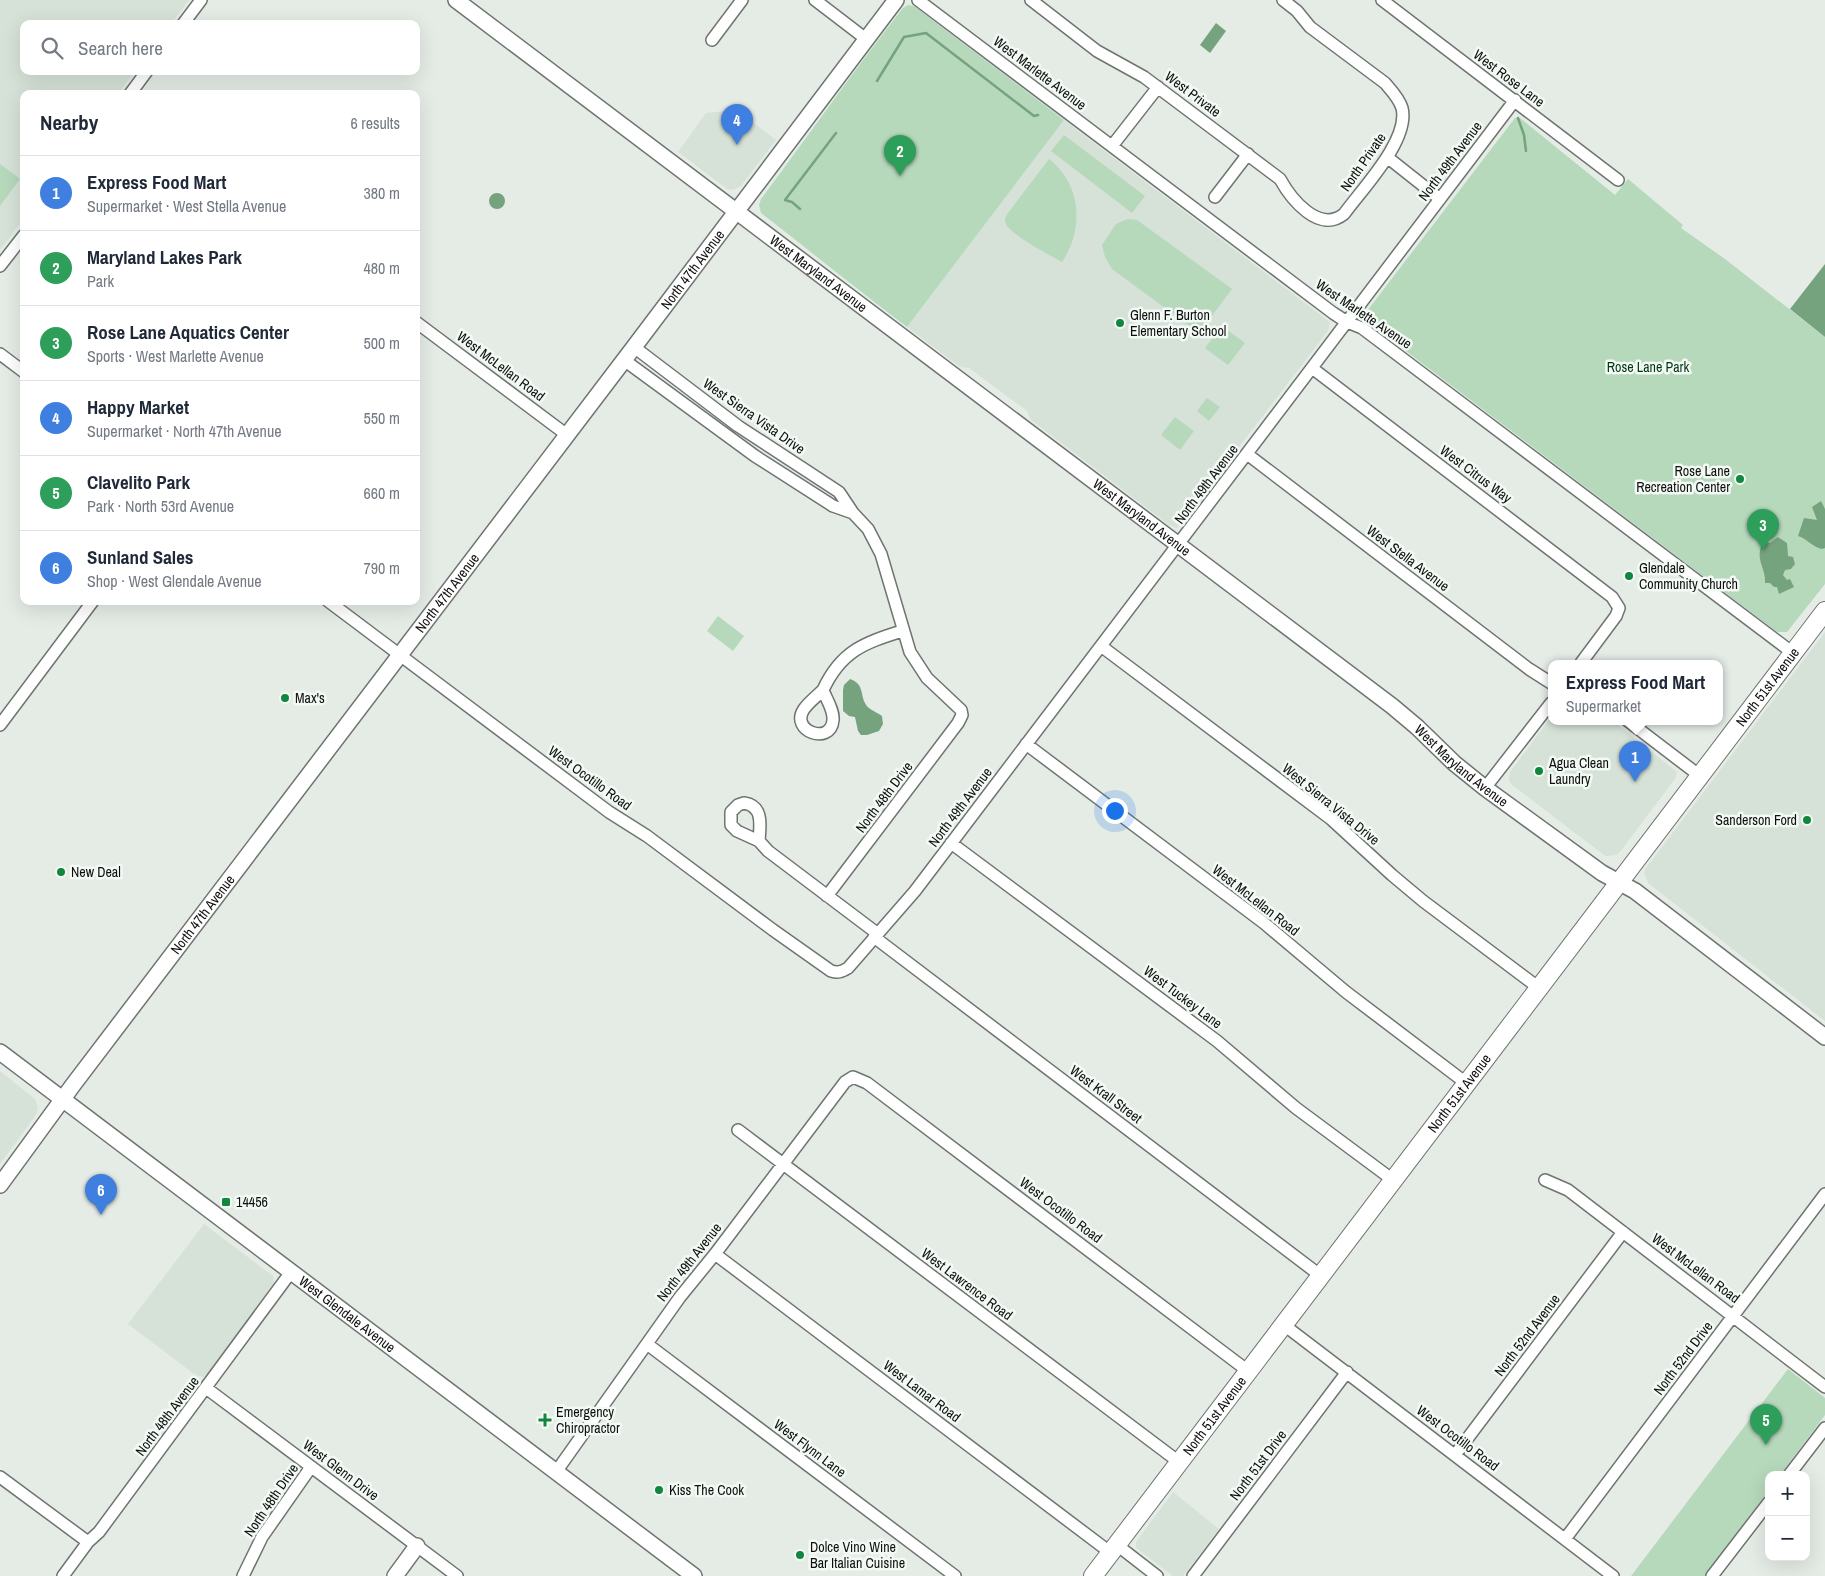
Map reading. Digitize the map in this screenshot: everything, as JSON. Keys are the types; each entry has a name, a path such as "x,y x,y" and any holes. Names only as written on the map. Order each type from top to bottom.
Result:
{"main road":[{"name":"North 51st Avenue","path":"1093,1576 1825,611"}],"street":[{"path":"186,20 202,0"},
{"name":"West Maryland Avenue","path":"456,0 1392,706 1418,727 1454,763 1485,788 1602,872 1635,891 1825,1037"},
{"path":"712,40 742,0"},
{"path":"815,0 866,39"},
{"name":"North 47th Avenue","path":"0,1185 62,1099 896,0"},
{"name":"West Marlette Avenue","path":"918,0 1325,307 1347,322 1362,328 1793,653"},
{"name":"West Private","path":"1031,0 1096,51 1140,73 1280,179 1294,201 1317,218 1329,220"},
{"name":"North Private","path":"1283,0 1297,11 1310,27 1385,82 1402,109 1401,131 1393,148 1344,214 1329,220"},
{"name":"West Rose Lane","path":"1382,0 1618,180"},
{"path":"133,90 144,75"},
{"path":"1112,146 1158,87"},
{"name":"North 49th Avenue","path":"838,973 848,968 915,891 1515,100"},
{"path":"1215,197 1248,154"},
{"path":"1387,157 1440,199"},
{"path":"0,266 20,240"},
{"name":"West McLellan Road","path":"420,325 567,435"},
{"name":"West Sierra Vista Drive","path":"634,347 738,426 839,492 853,513 868,529 881,554 902,631 910,652 921,671 957,704 962,715"},
{"path":"0,354 20,369"},
{"name":"West Sierra Vista Drive","path":"624,360 755,456 833,506 853,513"},
{"name":"West Citrus Way","path":"1312,368 1612,597 1619,608 1616,616 1583,660"},
{"name":"West Stella Avenue","path":"1247,454 1529,669 1548,681"},
{"path":"0,724 91,605"},
{"name":"West Ocotillo Road","path":"333,605 609,812 647,836 826,968 838,973"},
{"path":"824,690 835,667 848,654 872,640 902,631"},
{"name":"West Sierra Vista Drive","path":"1101,646 1331,819 1392,876 1539,988"},
{"path":"1485,788 1548,707"},
{"name":"North 48th Drive","path":"828,896 958,723 962,715"},
{"path":"1633,725 1700,776"},
{"name":"West McLellan Road","path":"1026,744 1264,923 1346,992 1466,1083"},
{"name":"West Krall Street","path":"760,842 768,851 876,935 1321,1276"},
{"name":"West Tuckey Lane","path":"951,843 1217,1041 1296,1108 1393,1180"},
{"name":"West Glendale Avenue","path":"0,1052 694,1576"},
{"name":"North 49th Avenue","path":"556,1472 680,1298 845,1082 854,1077"},
{"name":"West Ocotillo Road","path":"854,1077 867,1083 1248,1371"},
{"name":"West Lawrence Road","path":"738,1130 1179,1462"},
{"name":"West McLellan Road","path":"1545,1180 1568,1190 1825,1387"},
{"name":"North 52nd Drive","path":"1565,1539 1825,1194"},
{"name":"North 52nd Avenue","path":"1455,1455 1623,1232"},
{"name":"West Lamar Road","path":"715,1254 1114,1549 1157,1576"},
{"name":"North 48th Avenue","path":"63,1576 88,1542 99,1532 292,1272"},
{"name":"West Ocotillo Road","path":"1284,1325 1613,1576"},
{"name":"West Flynn Lane","path":"647,1344 955,1576"},
{"name":"North 51st Drive","path":"1193,1576 1347,1372"},
{"name":"West Glenn Drive","path":"206,1388 457,1576"},
{"path":"1792,1471 1825,1428"},
{"name":"North 48th Drive","path":"243,1576 262,1536 311,1467"},
{"path":"0,1477 88,1542"},
{"path":"1712,1576 1765,1507"},
{"path":"395,1576 417,1546"}],"shaded area":[{"path":"0,0 189,0 174,20 20,20 20,75 132,75 121,90 20,90 20,223 0,250"},
{"path":"1216,23 1226,31 1210,53 1200,45"},
{"path":"737,110 776,140 741,186 732,190 727,189 678,152 706,113"},
{"name":"Glenn F. Burton Elementary School","path":"1064,120 1330,322 1328,331 1177,528 1169,525 1031,420 1027,411 969,368 960,367 907,327"},
{"path":"494,193 500,193 505,198 503,207 494,209 489,204 489,198"},
{"path":"1825,264 1825,337 1790,309"},
{"path":"1821,501 1825,509 1825,548 1822,549 1815,547 1798,536 1804,518 1817,520 1812,507"},
{"path":"1778,537 1787,543 1788,556 1793,557 1795,564 1791,569 1785,570 1783,575 1787,580 1790,579 1794,587 1779,594 1777,587 1770,583 1765,583 1760,559 1763,542 1770,543"},
{"path":"1825,632 1825,1021 1648,883 1644,873"},
{"path":"850,679 860,686 866,705 882,716 883,724 879,731 861,735 858,731 855,717 849,716 843,711 844,685"},
{"path":"1548,721 1548,725 1618,725 1677,772 1675,779 1620,852 1616,855 1606,856 1511,784 1509,780 1510,772"},
{"path":"0,1071 35,1099 38,1109 36,1115 0,1164"},
{"path":"204,1224 273,1276 274,1283 209,1374 202,1377 194,1374 128,1324"},
{"path":"1173,1492 1219,1529 1183,1576 1173,1576 1136,1548 1136,1542"}],"green space":[{"path":"908,5 914,6 1064,120 907,327 761,213 759,205 761,199 867,55 903,8"},
{"name":"Rose Lane Park","path":"1515,118 1520,118 1615,195 1628,179 1683,225 1681,228 1725,259 1825,337 1825,584 1787,632 1777,632 1369,323 1366,317 1367,311"},
{"path":"1064,135 1145,196 1132,213 1051,151"},
{"path":"1049,159 1068,181 1076,208 1074,236 1062,262 1015,233 1005,221 1008,213"},
{"path":"0,164 20,179 0,206"},
{"path":"1128,219 1137,220 1232,289 1199,333 1112,269 1105,257 1102,245 1116,224"},
{"path":"1222,326 1245,343 1228,365 1205,348"},
{"path":"1207,398 1220,407 1209,421 1197,411"},
{"path":"1175,417 1194,431 1180,450 1161,435"},
{"path":"718,616 744,636 733,651 707,631"},
{"path":"1788,1369 1825,1398 1825,1415 1783,1471 1765,1471 1765,1495 1705,1576 1631,1576"}],"waterway":[{"path":"877,81 904,37 926,33 1034,116 1038,115"},
{"path":"1518,118 1524,135 1526,151"},
{"path":"800,209 792,202 785,200 836,133"}],"place":[{"name":"Happy Market","path":"737,145"},
{"name":"Maryland Lakes Park","path":"900,176"},
{"name":"Glenn F. Burton Elementary School","path":"1120,323"},
{"name":"Rose Lane Recreation Center","path":"1740,479"},
{"name":"Rose Lane Aquatics Center","path":"1763,550"},
{"name":"Glendale Community Church","path":"1629,576"},
{"name":"Max's","path":"285,698"},
{"name":"Agua Clean Laundry","path":"1539,771"},
{"name":"Express Food Mart","path":"1635,782"},
{"name":"Sanderson Ford","path":"1807,820"},
{"name":"New Deal","path":"61,872"},
{"name":"14456","path":"226,1202"},
{"name":"Sunland Sales","path":"101,1215"},
{"name":"Emergency Chiropractor","path":"545,1420"},
{"name":"Clavelito Park","path":"1766,1445"},
{"name":"Kiss The Cook","path":"659,1490"},
{"name":"Dolce Vino Wine Bar Italian Cuisine","path":"800,1555"}]}
